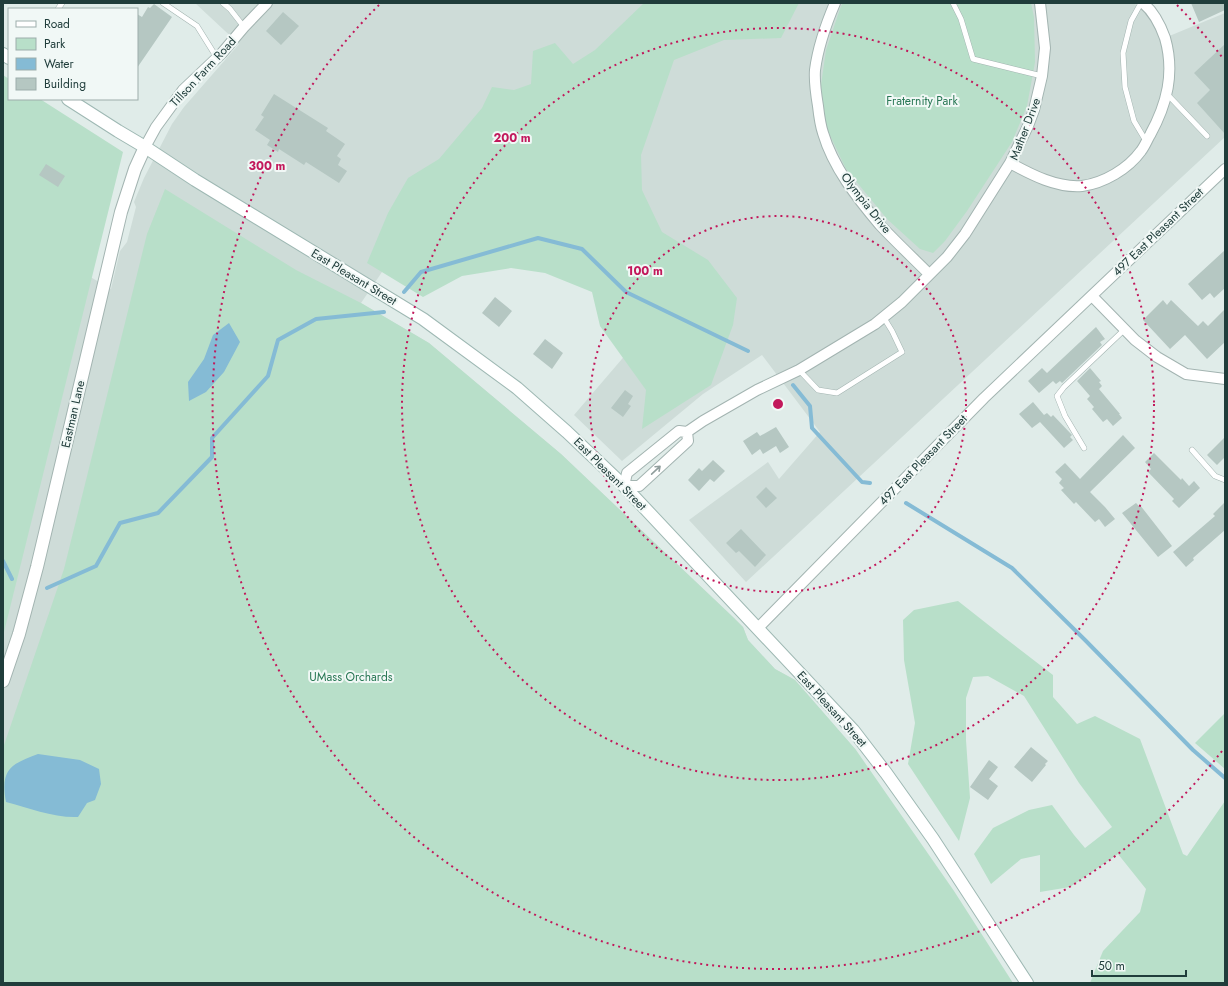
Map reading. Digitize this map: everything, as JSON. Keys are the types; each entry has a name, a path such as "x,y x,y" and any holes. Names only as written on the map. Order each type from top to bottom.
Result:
{"main road":[{"name":"East Pleasant Street","path":"70,100 202,184 423,319 489,366 517,388 567,432 624,486 853,730 886,773 932,839 1027,983"},
{"name":"Eastman Lane","path":"3,681 19,634 37,567 121,212 135,169 145,147"}],"street":[{"name":"Tillson Farm Road","path":"145,147 160,121 183,90 217,58 267,3"},
{"name":"Olympia Drive","path":"835,3 819,50 815,71 815,92 823,134 842,174 860,200 880,225 929,274"},
{"name":"Mather Drive","path":"1040,3 1045,48 1042,76 1034,110 1010,163 1024,171 1046,180 1060,184 1081,186 1104,180 1114,175 1130,163 1147,142 1162,112 1167,94 1170,67 1166,44 1161,26 1152,11 1142,3"},
{"path":"687,432 688,441 639,486 624,486 627,473 679,431 687,432 703,421 757,390 799,370 839,347 884,318 947,257 965,234 1010,163"},
{"name":"497 East Pleasant Street","path":"758,628 984,398 1225,168"},
{"path":"1092,296 1124,330 1157,357 1186,374 1225,379"}],"lane":[{"path":"163,3 197,26 217,58"},
{"path":"223,3 230,9 244,27"},
{"path":"953,3 961,19 972,59 1042,76"},
{"path":"1142,3 1131,21 1123,53 1125,87 1134,121 1147,142"},
{"path":"1167,94 1207,136"},
{"path":"799,370 818,390 836,393 902,352 884,318"},
{"path":"1084,448 1065,416 1057,396 1064,387 1124,330"},
{"path":"1192,450 1214,476 1225,480"}],"shaded area":[{"path":"195,3 1134,3 1152,19 1162,39 1225,13 1225,137 746,582 689,520 768,462 779,479 820,432 762,355 703,394 622,461 574,415 651,325 620,224 382,272 361,303 429,343 561,454 743,627 748,640 775,669 795,680 856,750 3,983 3,226 111,289 120,251 127,242 136,207 134,202 144,178 172,124 184,107 239,44"}],"green space":[{"path":"644,3 799,3 781,38 724,40 674,60 641,155 642,190 662,232 708,260 737,298 733,325 711,385 642,429 646,390 600,326 592,292 545,273 511,268 462,276 423,297 367,263 388,213 408,178 439,159 482,108 492,87 514,90 531,84 533,51 555,43 573,64 595,50"},
{"name":"Fraternity Park","path":"843,3 1031,3 1034,17 1035,62 1027,106 1012,142 967,211 945,241 933,253 920,249 887,219 846,169 826,127 821,85 826,50"},
{"path":"3,75 8,78 8,100 42,100 123,152 3,636"},
{"name":"UMass Orchards","path":"165,189 296,270 361,303 429,343 561,454 743,627 748,640 775,669 795,680 856,750 954,891 1013,983 3,983 3,748 64,569 147,234"},
{"path":"958,601 1053,675 1053,697 1077,724 1095,716 1140,739 1183,854 1187,856 1225,801 1225,983 1090,983 1103,951 1140,912 1146,889 1118,854 1070,887 1040,892 1040,855 1021,859 991,884 974,854 993,828 1029,810 1052,805 1085,848 1112,827 1079,783 1024,696 988,676 973,677 966,698 966,740 970,798 959,841 908,764 915,723 904,660 903,620 914,610"},
{"path":"1225,713 1225,769 1195,743"}],"water":[{"path":"229,323 240,342 224,372 206,392 189,401 188,382 204,359 213,335"},
{"path":"38,754 80,760 99,769 101,784 95,800 87,803 78,817 60,816 6,802 5,782 6,775 10,769 21,761"}],"building":[{"path":"1191,3 1225,3 1225,10 1199,22"},
{"path":"154,4 172,17 138,67 138,15 142,17 148,7 150,8"},
{"path":"283,12 299,26 281,45 266,31"},
{"path":"1225,44 1225,134 1197,103 1210,90 1194,73"},
{"path":"274,94 328,128 326,131 345,144 337,156 341,159 338,165 347,171 339,183 306,162 304,165 279,149 278,152 267,145 270,140 255,130 264,117 261,115"},
{"path":"46,164 65,176 58,187 39,175"},
{"path":"1225,250 1225,288 1214,298 1210,293 1202,300 1188,284"},
{"path":"495,297 512,311 499,327 482,313"},
{"path":"1163,300 1167,305 1171,300 1198,326 1203,321 1208,326 1225,309 1225,342 1207,359 1185,335 1170,349 1143,320"},
{"path":"1096,327 1105,339 1100,342 1102,345 1062,383 1060,381 1056,384 1053,381 1039,393 1028,381 1042,368 1047,373"},
{"path":"545,339 563,353 552,369 533,354"},
{"path":"1090,368 1101,381 1099,382 1102,386 1099,389 1122,418 1113,426 1107,419 1103,422 1092,409 1094,407 1087,399 1090,396 1077,381"},
{"path":"625,390 633,396 628,404 631,406 623,417 611,408"},
{"path":"1033,402 1044,415 1047,413 1051,417 1053,415 1072,435 1070,437 1073,440 1064,448 1040,422 1032,428 1019,414"},
{"path":"776,427 789,447 780,453 776,446 763,454 760,449 752,455 743,441 757,432 760,436"},
{"path":"1123,435 1135,448 1090,492 1115,519 1105,527 1099,519 1095,522 1076,502 1074,504 1061,490 1064,488 1059,483 1062,479 1055,472 1065,463 1080,479"},
{"path":"1225,437 1225,457 1217,465 1207,455"},
{"path":"1154,453 1181,480 1182,478 1189,486 1194,481 1200,488 1179,508 1172,501 1174,499 1148,472 1151,469 1145,462"},
{"path":"713,460 725,471 714,482 710,479 699,491 688,480 699,468 702,471"},
{"path":"766,487 777,498 766,508 756,497"},
{"path":"1225,502 1225,530 1193,558 1194,560 1186,567 1173,552 1215,516 1213,514"},
{"path":"1136,503 1139,506 1140,505 1172,546 1158,557 1122,513"},
{"path":"741,529 766,555 755,567 739,551 736,553 726,543"},
{"path":"1031,747 1048,761 1032,782 1014,767"},
{"path":"989,760 998,767 989,779 998,786 988,800 970,787"}],"waterway":[{"path":"404,292 421,272 538,238 582,249 626,292 748,351"},
{"path":"47,588 96,566 120,523 158,513 212,457 212,438 268,376 278,340 316,319 384,312"},
{"path":"793,385 810,406 812,428 862,482 870,483"},
{"path":"906,503 1012,568 1193,750 1225,778"},
{"path":"3,561 12,579"}]}
